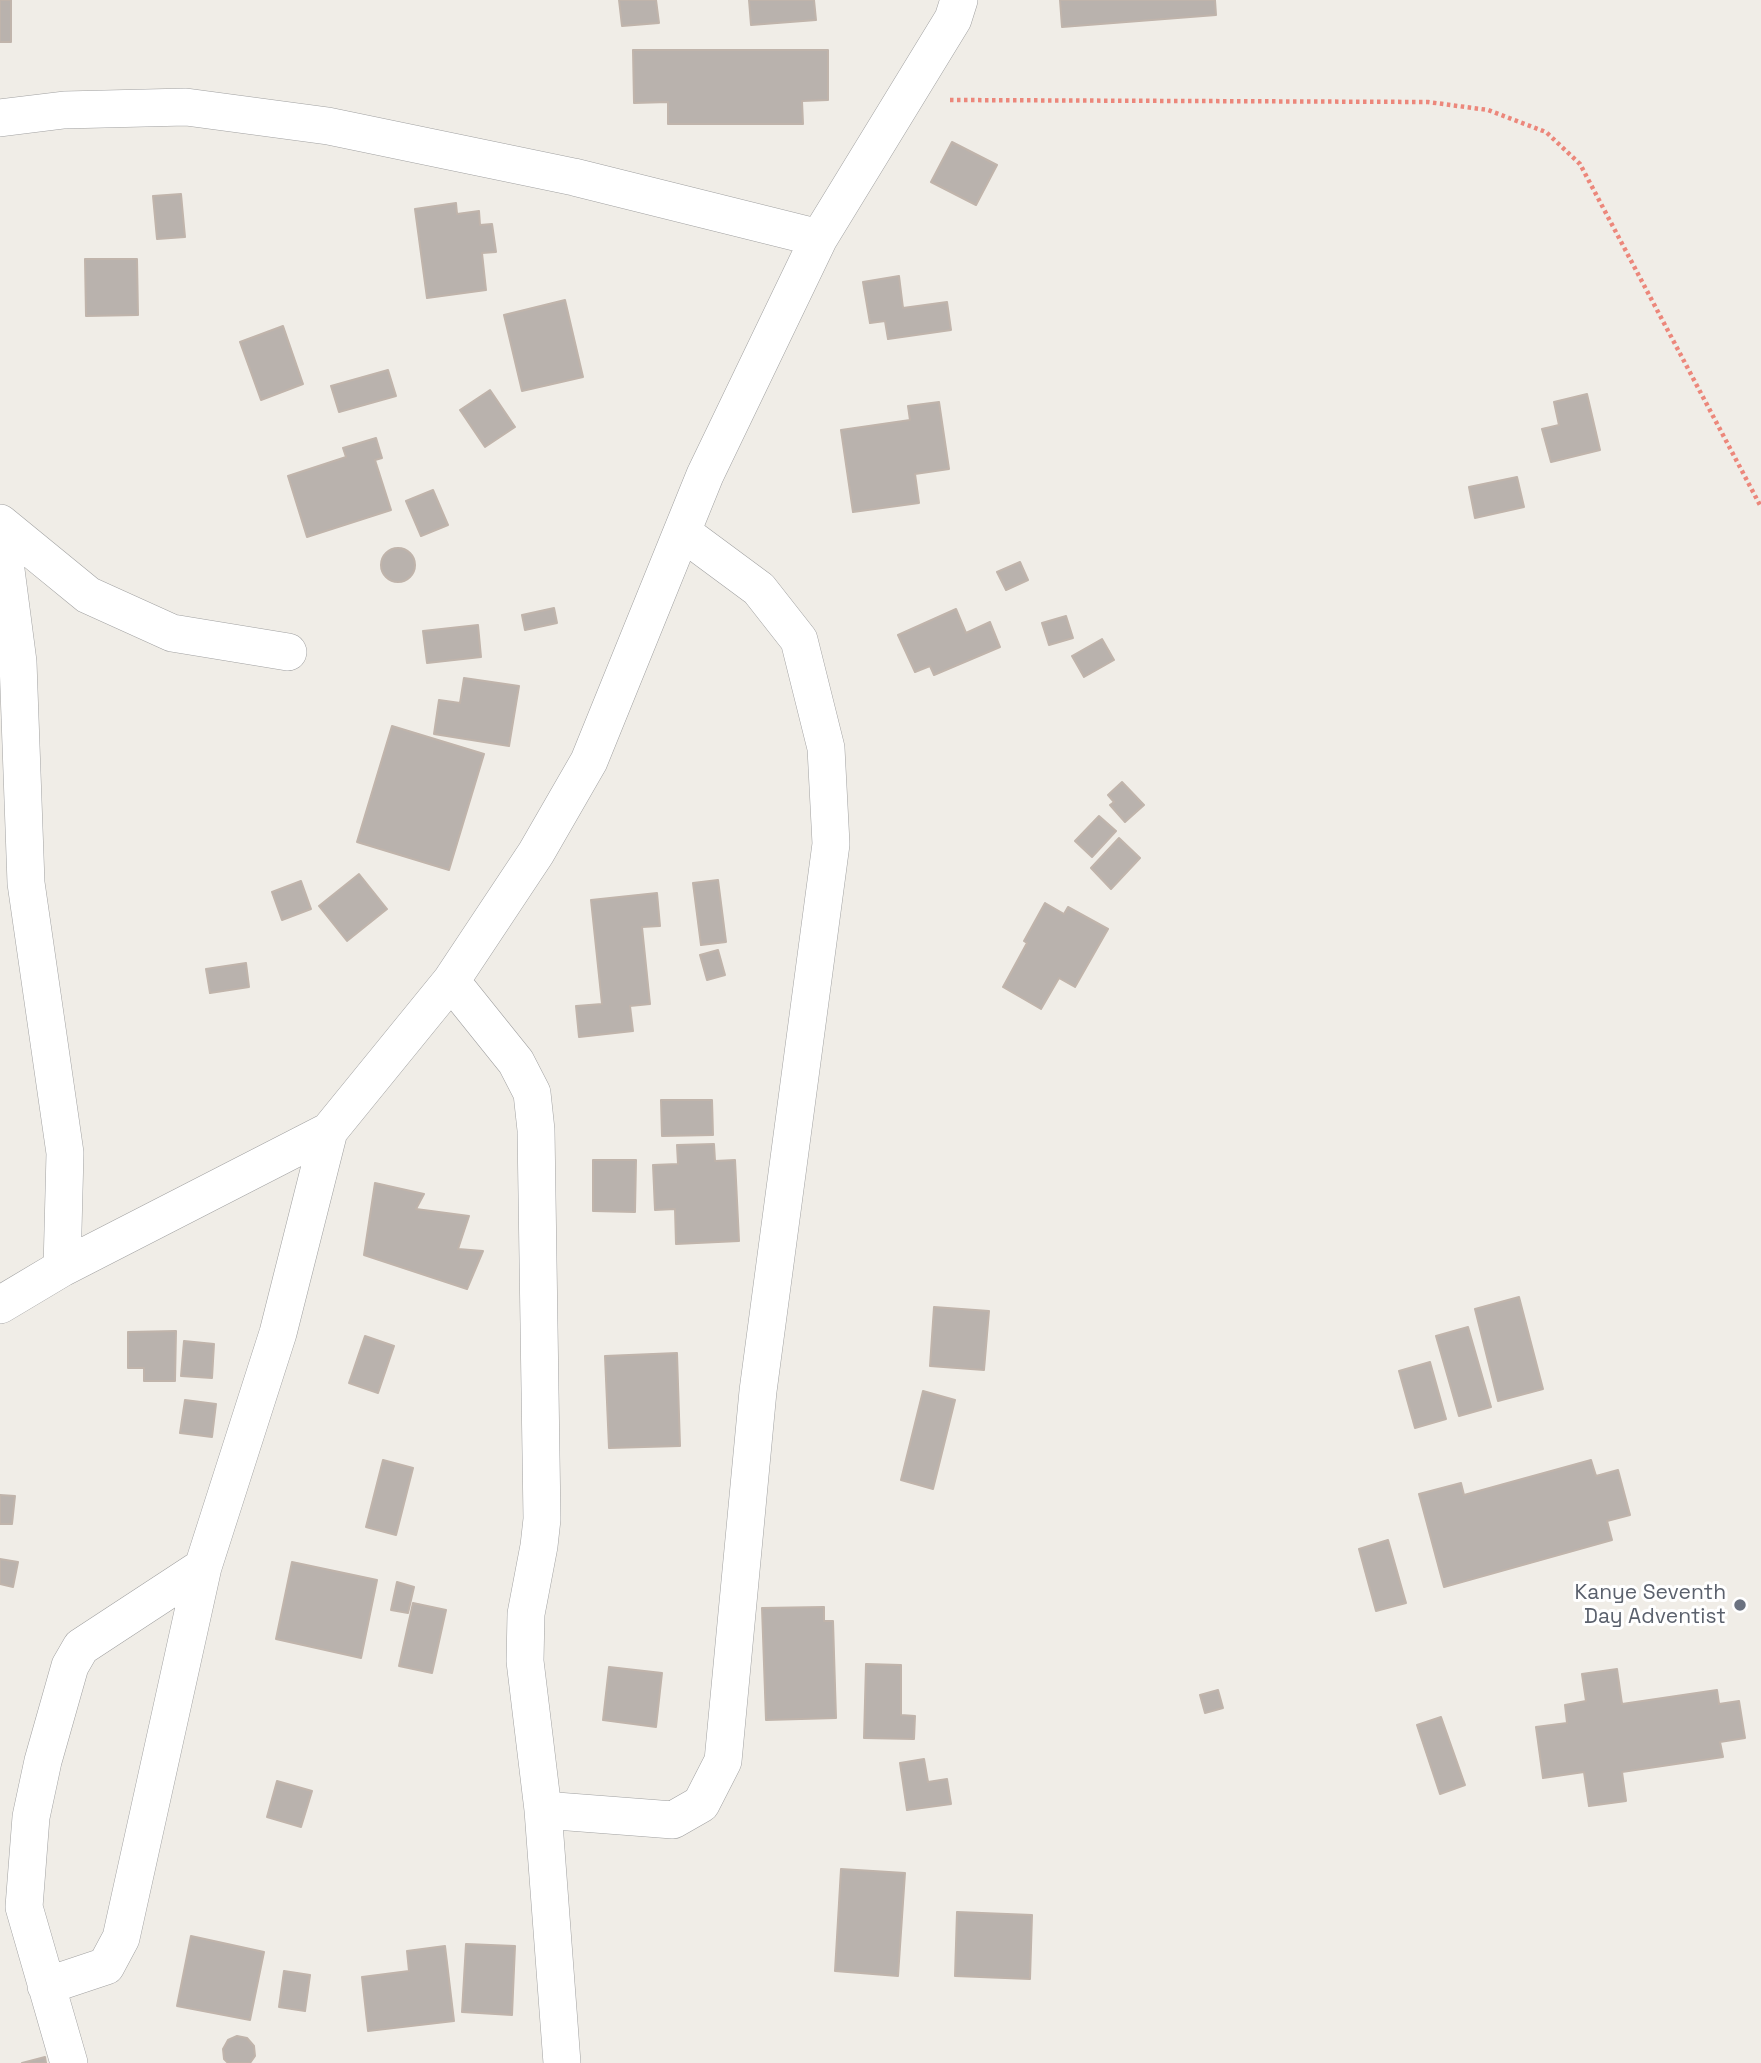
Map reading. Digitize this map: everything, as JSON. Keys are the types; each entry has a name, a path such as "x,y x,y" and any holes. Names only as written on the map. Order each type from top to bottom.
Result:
{"street":[{"path":"0,1305 62,1268 329,1131 451,981 536,853 589,761 705,475 819,238 953,19 959,0"},
{"path":"0,118 64,110 186,107 315,125 574,177 819,238"},
{"path":"0,523 88,596 172,633 288,652"},
{"path":"0,523 18,662 26,883 65,1153 62,1268"},
{"path":"543,1810 673,1819 701,1804 723,1761 758,1391 831,844 826,748 799,640 759,589 682,532"},
{"path":"451,981 516,1062 532,1093 536,1130 542,1519 526,1614 525,1661 543,1810 562,2063"},
{"path":"46,1986 106,1966 121,1938 204,1567 278,1333 329,1131"},
{"path":"69,2063 23,1907 32,1817 43,1761 70,1666 80,1647 204,1567"},
{"path":"0,1852 32,1817"}],"path":[{"path":"904,100 1428,102 1488,110 1546,132 1580,164 1761,507"}],"building":[{"path":"0,0 11,0 11,42 0,42"},
{"path":"619,0 656,0 659,23 622,26"},
{"path":"749,0 814,0 816,20 751,25"},
{"path":"1060,0 1215,0 1216,15 1062,27"},
{"path":"633,50 828,50 828,100 802,101 803,124 668,124 668,102 634,103"},
{"path":"952,142 997,165 976,205 931,182"},
{"path":"181,194 185,237 157,239 153,196"},
{"path":"456,203 457,214 479,211 480,225 492,224 496,252 482,253 486,290 427,298 415,209"},
{"path":"85,259 137,259 138,315 86,316"},
{"path":"899,276 903,308 947,302 951,330 888,339 885,321 870,323 863,282"},
{"path":"565,300 583,377 522,391 504,315"},
{"path":"283,326 303,384 261,400 240,342"},
{"path":"388,370 396,396 339,412 331,386"},
{"path":"490,390 515,427 485,447 460,410"},
{"path":"1587,394 1600,450 1551,462 1542,429 1559,425 1554,402"},
{"path":"939,402 949,469 915,474 919,503 853,512 841,430 910,420 908,406"},
{"path":"376,438 382,458 375,460 391,510 307,537 288,476 346,457 343,448"},
{"path":"1517,477 1524,507 1475,518 1469,487"},
{"path":"433,490 448,525 421,536 406,501"},
{"path":"398,548 410,553 415,565 410,577 398,582 386,577 381,565 386,553"},
{"path":"1020,562 1028,580 1006,590 997,572"},
{"path":"554,608 557,623 525,630 522,615"},
{"path":"956,609 966,633 990,622 1000,647 934,675 930,666 915,672 898,635"},
{"path":"1066,616 1073,638 1049,645 1042,623"},
{"path":"478,625 481,657 427,663 423,631"},
{"path":"1102,639 1114,660 1084,677 1072,656"},
{"path":"464,678 519,686 509,746 434,734 439,700 460,703"},
{"path":"392,726 484,754 449,870 357,842"},
{"path":"1122,782 1144,805 1125,822 1110,805 1114,802 1108,795"},
{"path":"1099,816 1116,831 1092,857 1075,841"},
{"path":"1119,838 1140,858 1111,889 1091,868"},
{"path":"359,874 387,909 347,941 319,906"},
{"path":"718,880 726,942 701,945 693,883"},
{"path":"301,881 311,909 282,920 272,892"},
{"path":"657,893 660,926 642,927 650,1004 630,1006 633,1031 579,1037 576,1006 602,1004 591,900"},
{"path":"1045,903 1064,914 1068,907 1108,929 1075,987 1059,978 1041,1009 1003,987"},
{"path":"718,950 725,975 707,980 700,955"},
{"path":"246,963 249,987 210,993 206,969"},
{"path":"661,1100 712,1100 713,1135 662,1136"},
{"path":"714,1144 715,1161 735,1160 739,1241 676,1244 675,1209 655,1210 653,1165 678,1164 677,1145"},
{"path":"593,1160 636,1160 635,1212 593,1211"},
{"path":"375,1183 424,1194 416,1209 469,1216 458,1249 483,1251 467,1289 364,1255"},
{"path":"1519,1297 1543,1389 1498,1401 1475,1309"},
{"path":"934,1307 989,1311 984,1370 930,1366"},
{"path":"1468,1327 1491,1407 1459,1416 1436,1336"},
{"path":"176,1331 175,1381 144,1381 144,1368 128,1368 128,1332"},
{"path":"365,1336 394,1346 378,1393 349,1383"},
{"path":"184,1341 214,1344 212,1378 181,1376"},
{"path":"677,1353 680,1446 609,1448 605,1356"},
{"path":"1430,1362 1446,1419 1415,1428 1399,1371"},
{"path":"923,1391 955,1400 933,1489 901,1480"},
{"path":"185,1400 216,1404 212,1437 180,1433"},
{"path":"383,1460 413,1468 396,1535 366,1527"},
{"path":"1591,1460 1596,1476 1618,1470 1630,1515 1607,1521 1612,1540 1444,1587 1419,1494 1461,1483 1464,1495"},
{"path":"0,1495 15,1496 12,1524 0,1524"},
{"path":"1388,1540 1406,1603 1376,1611 1359,1549"},
{"path":"0,1559 18,1562 13,1587 0,1584"},
{"path":"292,1562 377,1580 361,1658 276,1639"},
{"path":"397,1582 414,1587 408,1613 391,1610"},
{"path":"413,1603 446,1610 432,1673 399,1666"},
{"path":"824,1607 824,1621 833,1621 836,1718 766,1720 762,1608"},
{"path":"866,1664 901,1665 901,1715 915,1716 914,1739 864,1738"},
{"path":"609,1667 662,1673 656,1727 603,1720"},
{"path":"1617,1669 1622,1704 1717,1690 1719,1704 1739,1701 1745,1738 1720,1742 1723,1757 1622,1772 1626,1801 1589,1806 1584,1772 1543,1778 1536,1727 1567,1723 1565,1705 1586,1701 1582,1674"},
{"path":"1218,1690 1223,1708 1205,1713 1200,1695"},
{"path":"1441,1717 1465,1785 1440,1794 1417,1725"},
{"path":"924,1759 928,1782 947,1779 951,1804 907,1810 900,1763"},
{"path":"277,1781 312,1791 301,1827 267,1817"},
{"path":"841,1869 905,1873 898,1976 835,1971"},
{"path":"957,1912 1032,1915 1030,1979 955,1976"},
{"path":"191,1936 264,1952 250,2020 177,2006"},
{"path":"466,1944 515,1946 512,2015 462,2012"},
{"path":"445,1946 454,2021 368,2031 362,1977 409,1971 407,1951"},
{"path":"284,1971 310,1975 305,2011 279,2007"},
{"path":"237,2036 247,2038 254,2046 255,2056 250,2063 228,2063 224,2059 223,2049 228,2040"},
{"path":"45,2057 46,2063 22,2063"}],"place":[{"name":"Kanye Seventh Day Adventist","path":"1740,1605"}]}
